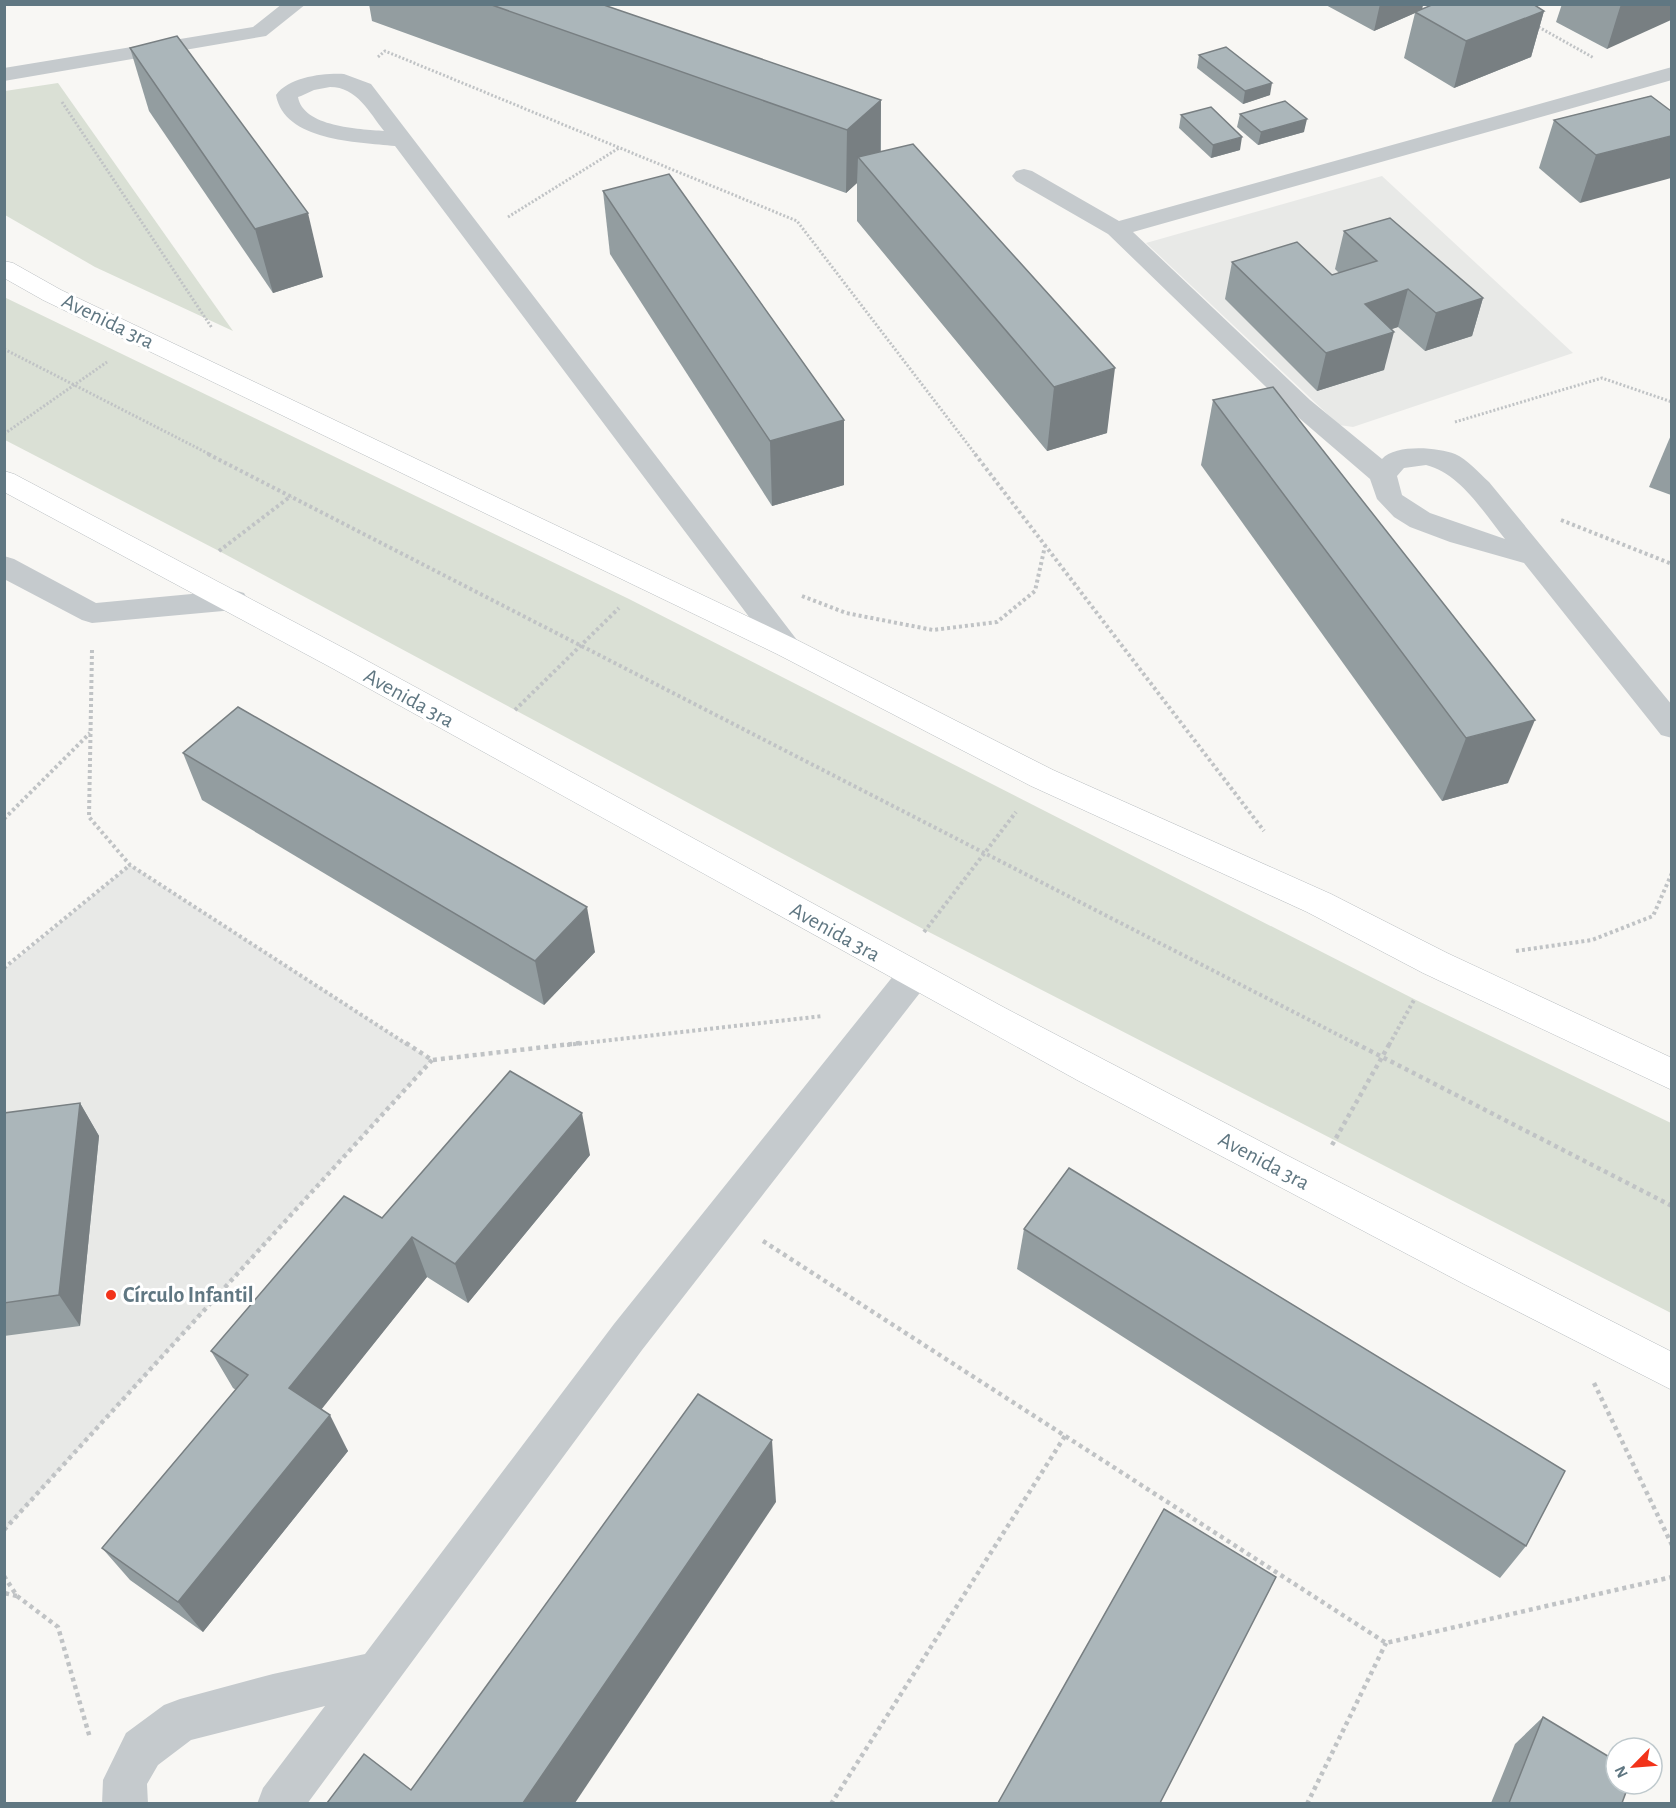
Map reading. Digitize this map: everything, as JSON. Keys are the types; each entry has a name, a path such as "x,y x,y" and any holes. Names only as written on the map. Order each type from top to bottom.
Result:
{"main road":[{"name":"Avenida 3ra","path":"4,268 52,295 787,647 1042,778 1319,903 1435,963 1671,1075"},
{"name":"Avenida 3ra","path":"4,480 234,600 484,740 906,970 1308,1184 1671,1372"}],"street":[{"path":"4,75 259,32 296,4"},
{"path":"1116,229 1671,73"},
{"path":"402,140 362,136 328,129 303,120 289,108 287,95 296,88 344,81 363,89 402,140 476,237 787,647"},
{"path":"1024,176 1116,229 1301,406 1383,475 1391,501 1413,517 1453,532 1536,557"},
{"path":"1383,475 1396,460 1426,456 1447,460 1479,488 1671,727"},
{"path":"4,566 92,613 234,600"},
{"path":"279,1803 628,1337 889,1008 906,970"},
{"path":"125,1803 125,1780 142,1749 180,1721 273,1696 375,1673"}],"path":[{"path":"1529,21 1639,83"},
{"path":"344,81 386,51 797,221 1268,837"},
{"path":"35,70 66,106 253,392"},
{"path":"476,237 620,148"},
{"path":"4,434 141,337"},
{"path":"4,349 1671,1206"},
{"path":"1449,423 1602,378 1671,402"},
{"path":"187,575 291,496"},
{"path":"1554,518 1671,564"},
{"path":"726,567 846,613 933,630 997,622 1035,591 1045,545"},
{"path":"484,740 647,580"},
{"path":"92,613 89,817 130,865 432,1060 889,1008"},
{"path":"4,819 91,732"},
{"path":"906,970 985,853 1042,778"},
{"path":"4,968 130,865"},
{"path":"1513,951 1592,940 1653,916 1671,873"},
{"path":"1308,1184 1435,963"},
{"path":"4,1530 432,1060"},
{"path":"724,1216 1386,1643 1671,1577"},
{"path":"1562,1316 1671,1545"},
{"path":"831,1803 1065,1436"},
{"path":"4,1576 17,1596 58,1627 91,1741"},
{"path":"4,1593 17,1596"},
{"path":"1306,1803 1386,1643"}],"shaded area":[{"path":"58,83 233,331 95,267 5,215 5,91"},
{"path":"1382,176 1573,353 1353,427 1339,425 1146,243"},
{"path":"4,297 629,599 1414,999 1671,1123 1671,1313 925,930 219,551 5,440"},
{"name":"Círculo Infantil","path":"130,865 432,1060 5,1530 5,969"}],"building":[{"path":"489,4 601,4 881,100 847,130"},
{"path":"1434,4 1533,4 1544,11 1466,41 1415,12"},
{"path":"177,36 308,213 255,229 130,48"},
{"path":"1226,47 1272,83 1245,91 1199,55"},
{"path":"1651,96 1671,111 1671,136 1596,155 1554,120"},
{"path":"1285,101 1307,119 1261,132 1240,114"},
{"path":"1211,107 1242,137 1213,145 1181,115"},
{"path":"913,144 1115,368 1054,387 858,157"},
{"path":"669,174 844,420 770,441 603,191"},
{"path":"1390,218 1483,298 1436,313 1408,289 1365,304 1394,332 1326,353 1232,262 1297,242 1332,275 1377,261 1344,231"},
{"path":"1273,387 1535,720 1466,738 1213,400"},
{"path":"238,707 587,907 535,961 183,753"},
{"path":"510,1071 582,1113 455,1264 412,1237 289,1388 330,1415 178,1602 102,1548 248,1375 211,1351 344,1196 382,1218"},
{"path":"80,1103 59,1295 4,1303 4,1113"},
{"path":"1069,1168 1565,1471 1526,1546 1024,1229"},
{"path":"698,1394 772,1440 523,1803 327,1803 364,1754 411,1790"},
{"path":"1164,1509 1276,1577 1160,1803 998,1803"},
{"path":"1543,1717 1604,1754 1604,1796 1625,1796 1622,1803 1509,1803"}],"place":[{"name":"Círculo Infantil","path":"111,1295"}]}
